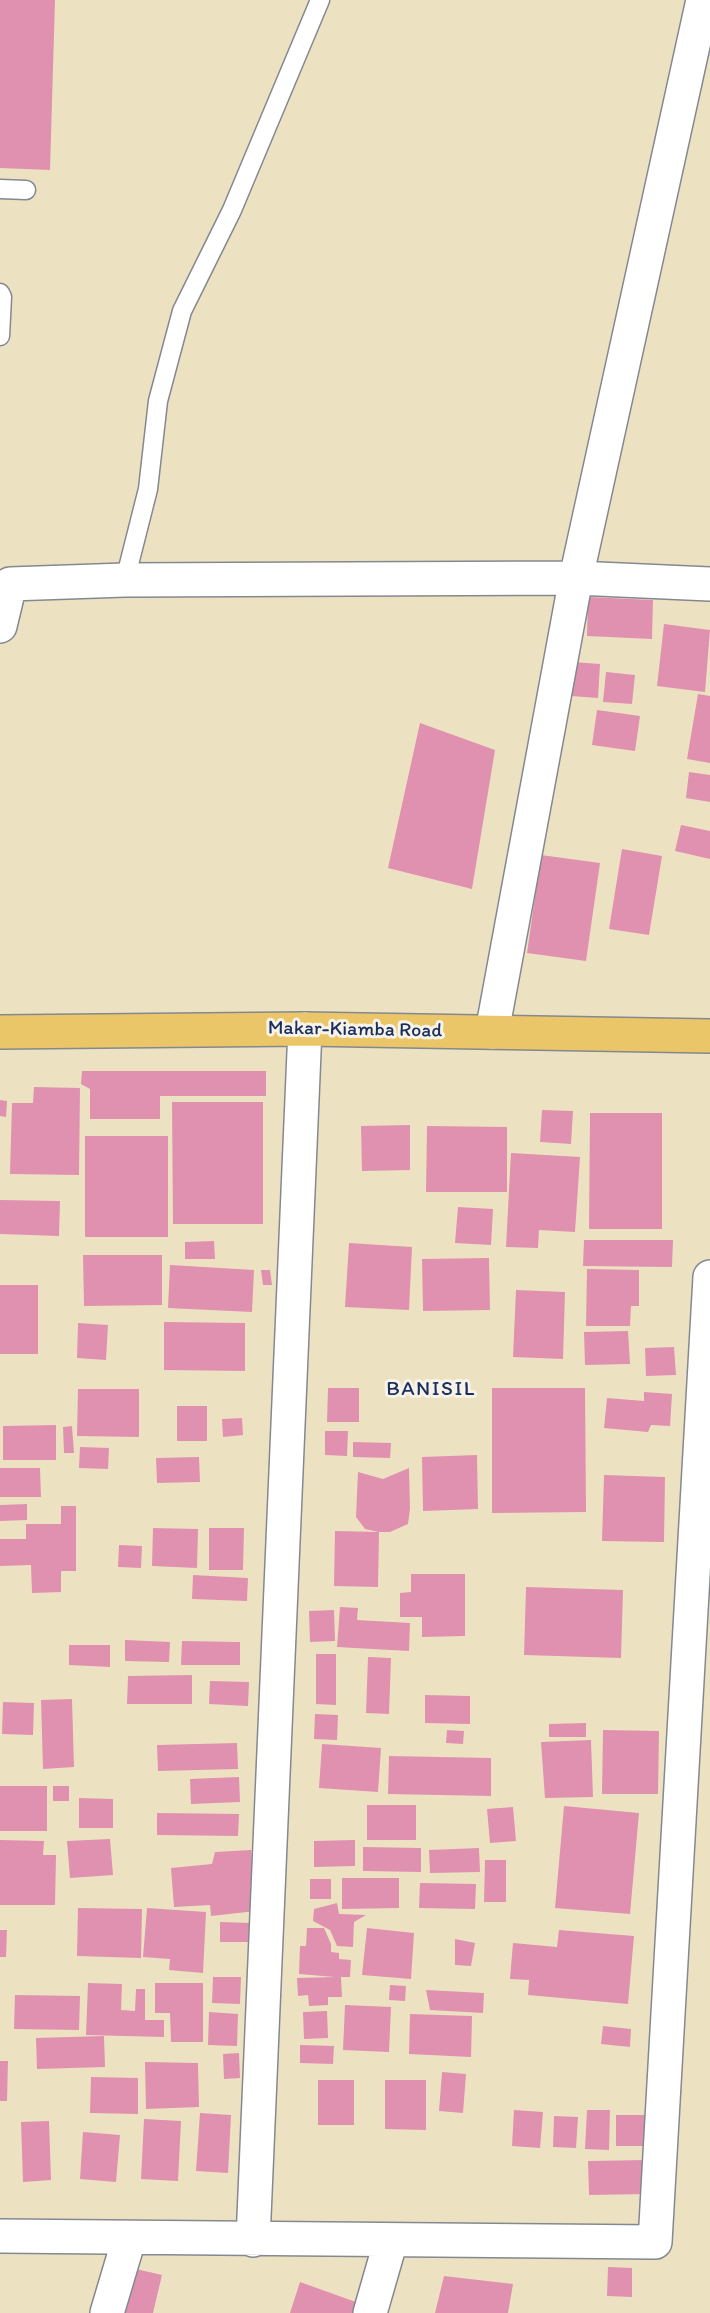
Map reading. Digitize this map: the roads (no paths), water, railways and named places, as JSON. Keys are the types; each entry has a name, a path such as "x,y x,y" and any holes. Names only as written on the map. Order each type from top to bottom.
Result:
{"main road":[{"name":"Makar-Kiamba Road","path":"0,1032 305,1029 710,1036"}],"street":[{"path":"492,1032 576,578 703,0"},
{"path":"0,626 10,584 125,580 576,578 710,584"},
{"path":"253,2240 305,1029"},
{"path":"0,2236 129,2239 655,2242 710,1277"},
{"path":"107,2313 129,2239"},
{"path":"370,2313 391,2240"}],"lane":[{"path":"125,580 148,489 158,401 182,311 232,210 320,0"},
{"path":"0,189 26,190"},
{"path":"0,293 2,297 0,336"}],"district":[{"name":"BANISIL","path":"431,1390"}]}
